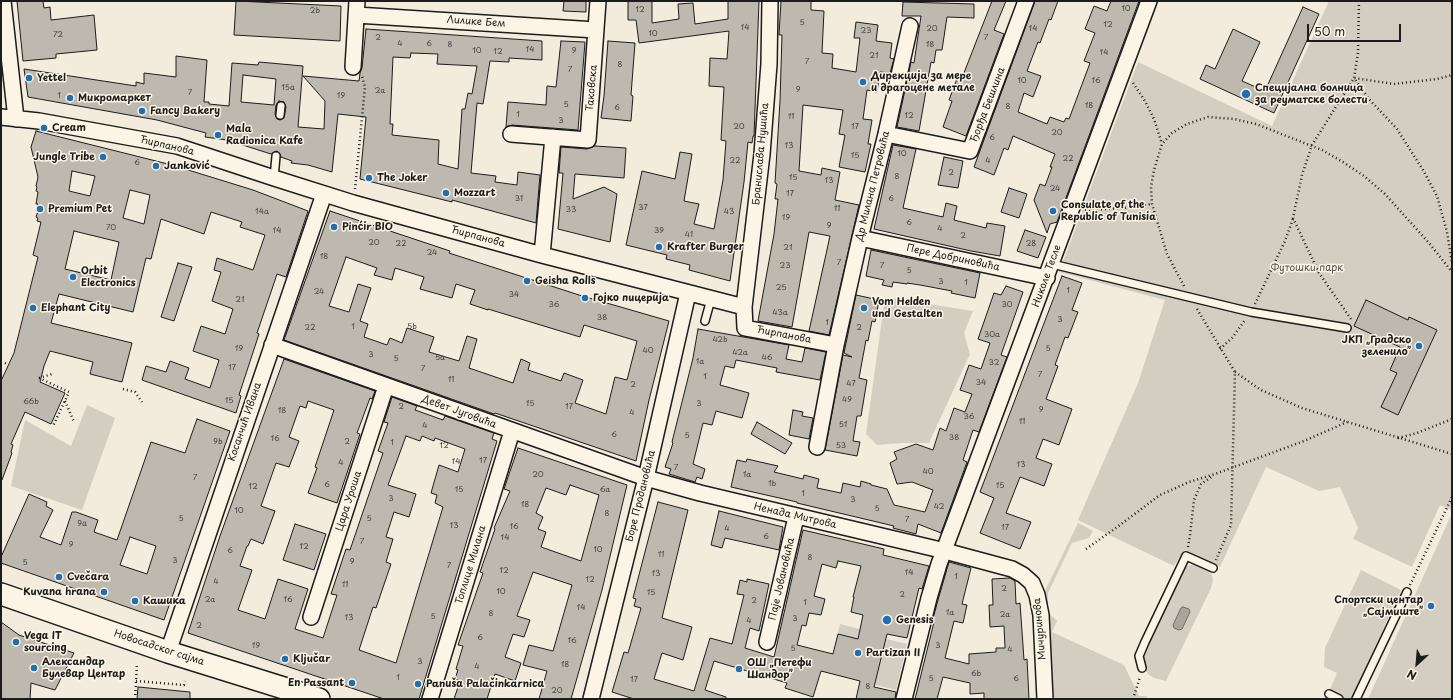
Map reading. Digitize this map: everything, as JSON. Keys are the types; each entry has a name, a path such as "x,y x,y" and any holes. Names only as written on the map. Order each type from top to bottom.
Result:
{"street":[{"path":"4,1 8,118"},
{"name":"Таковска","path":"511,134 588,140 598,1"},
{"name":"Бранислава Нушића","path":"744,307 762,154 769,64 770,1"},
{"name":"Ђорђа Бешлина","path":"886,134 970,151 1026,1"},
{"name":"Николе Тесле","path":"904,699 929,598 940,564 1149,1"},
{"name":"Лилике Бем","path":"352,68 356,8 596,30"},
{"name":"Др Милана Петровића","path":"836,345 910,26"},
{"name":"Ћирпанова","path":"8,118 39,121 173,145 324,194 542,255 744,307 745,328 836,345"},
{"path":"542,255 553,137"},
{"name":"Косанчић Ивана","path":"168,652 324,194"},
{"name":"Пере Добриновића","path":"860,238 1049,271"},
{"name":"Боре Продановића","path":"591,699 646,478 688,293"},
{"name":"Девет Југовића","path":"272,345 646,478"},
{"path":"816,447 836,345"},
{"name":"Цара Уроша","path":"311,617 386,386"},
{"name":"Топлице Милана","path":"430,699 512,431"},
{"name":"Ненада Митрова","path":"646,478 796,517 945,551"},
{"name":"Паје Јовановића","path":"767,642 796,517"},
{"name":"Мичуринова","path":"945,551 1012,569 1023,575 1032,584 1037,595 1041,614 1045,699"},
{"name":"Новосадског сајма","path":"1,594 168,652 316,698"}],"lane":[{"path":"280,115 281,106"},
{"path":"274,178 276,156"},
{"path":"1049,271 1251,312 1347,328"},
{"path":"705,321 711,299"},
{"path":"1142,668 1140,656 1145,642 1186,556 1213,568"},
{"path":"1356,699 1407,592"},
{"path":"1329,694 1339,699"}],"path":[{"path":"1220,349 1232,338 1251,312 1285,241 1293,218 1302,175 1312,145 1354,78 1358,53 1359,1"},
{"path":"1354,78 1394,84 1437,80 1452,75"},
{"path":"1129,78 1145,101 1154,119 1162,144"},
{"path":"1354,78 1369,99 1397,129 1423,170 1437,196 1452,264"},
{"path":"355,189 365,87"},
{"path":"1208,117 1234,119 1256,124 1312,145 1364,176 1385,194 1452,272"},
{"path":"1080,210 1124,208 1152,204"},
{"path":"1293,218 1319,273 1351,319 1347,328"},
{"path":"1235,372 1261,390 1302,408 1452,454"},
{"path":"52,374 39,378 69,392 53,426"},
{"path":"123,389 135,392 142,402"},
{"path":"65,401 74,422"},
{"path":"1397,438 1417,433 1452,419"},
{"path":"1086,549 1160,494 1189,482 1304,441 1347,422"},
{"path":"1186,556 1194,500 1201,484 1215,474"},
{"path":"1407,592 1452,497"},
{"path":"1213,568 1231,525"},
{"path":"135,699 137,664"},
{"path":"1133,699 1142,668"},
{"path":"136,681 184,685 185,681"}],"green space":[{"name":"Футошки парк","path":"1329,1 1452,1 1452,510 1440,505 1412,567 1353,539 1358,528 1340,487 1319,491 1266,467 1220,567 1184,550 1174,566 1078,520 1138,383 1165,300 1059,272 1138,62 1272,126"},
{"path":"885,297 973,311 964,333 970,354 929,443 877,445 866,434"},
{"path":"87,405 115,418 82,510 11,486 25,420 71,446"},
{"name":"Спортски центар „Сајмиште”","path":"1452,513 1452,699 1368,699"},
{"path":"1078,523 1093,531 1089,538 1072,543 1048,593 1048,612 1057,621 1052,632 1124,665 1139,696 1147,696 1147,699 1049,699 1042,597"},
{"path":"1195,564 1202,565 1212,575 1213,581 1211,588 1166,681 1154,678 1148,674 1143,665 1142,659 1183,569"},
{"path":"1361,570 1401,590 1351,699 1326,699 1337,673 1324,667 1325,648"},
{"path":"840,624 871,632 870,635 907,644 896,690 828,673"}],"shaded area":[{"path":"1183,607 1189,609 1190,612 1182,629 1179,630 1174,628 1173,625 1181,608"}],"building":[{"path":"17,1 43,1 44,8 50,7 51,20 94,15 97,50 56,54 56,58 23,61"},
{"path":"236,1 341,6 340,41 234,35"},
{"path":"564,1 586,1 586,12 563,11"},
{"path":"628,1 652,1 652,23 679,19 678,4 693,3 695,24 728,19 728,1 759,1 754,136 752,143 748,142 730,281 689,270 690,265 666,259 667,255 626,245 642,171 675,179 680,152 692,154 684,201 699,204 694,224 714,229 723,180 726,141 721,140 724,87 709,86 710,58 727,59 729,31 639,43 636,20 628,20"},
{"path":"781,1 811,1 811,10 824,11 822,53 833,54 832,68 856,72 860,38 854,38 856,22 878,25 876,41 892,43 890,58 894,59 890,73 880,72 877,92 867,90 863,119 872,120 868,144 871,144 865,172 839,167 845,135 839,134 843,110 803,105 799,171 821,175 822,168 840,172 835,200 859,205 829,335 809,331 830,236 809,232 792,327 758,321 774,234 778,199 775,199 777,184 775,183 780,101 782,35 779,35"},
{"path":"992,1 1006,1 994,30 1004,34 966,136 943,127 952,101 949,100 958,76 962,78"},
{"path":"1035,1 1058,1 1040,43 1038,42 1027,71 1041,76 1033,97 1024,93 1018,112 1047,124 1050,117 1064,122 1066,118 1069,119 1090,63 1084,61 1095,33 1085,29 1094,6 1107,11 1111,1 1139,1 1057,222 1050,224 1047,233 1034,200 1040,184 1045,186 1055,154 1013,136 1008,150 1004,148 994,175 974,167"},
{"path":"903,2 974,4 974,18 947,17 942,50 936,50 934,63 931,62 919,131 897,127 911,62 914,63 921,16 902,16"},
{"path":"1303,7 1319,14 1274,113 1200,79 1206,65 1215,69 1233,29 1260,42 1242,81 1265,91"},
{"path":"366,29 542,41 542,60 509,58 509,62 490,61 483,104 477,103 471,173 496,176 495,182 517,185 518,172 540,175 536,223 452,200 452,202 360,179 366,117 338,114 332,172 308,165 291,163 292,161 281,157 277,151 271,154 227,140 205,137 206,133 157,120 28,97 24,69 136,86 136,82 144,84 144,73 176,77 176,56 207,60 204,102 229,106 232,63 258,65 259,62 303,66 298,127 324,129 325,101 303,76 359,81 362,68","holes":["411,53 438,54 437,64 477,66 472,94 468,93 465,109 462,109 458,169 438,164 439,140 392,135 393,124 390,124 393,57 410,58","243,75 276,79 274,105 241,102","279,101 284,102 286,107 284,118 280,120 277,119 275,114 276,105"]},
{"path":"561,41 585,42 578,130 512,125 506,127 508,102 546,105 547,86 556,87"},
{"path":"608,41 635,43 631,95 633,96 631,121 601,118"},
{"path":"36,131 172,165 253,190 308,211 286,277 277,274 257,333 259,334 239,395 241,396 236,413 142,380 146,366 166,372 170,361 189,368 185,379 210,388 219,360 193,351 201,326 225,334 233,309 212,301 221,272 214,270 217,258 253,270 265,235 240,227 242,222 211,212 204,234 161,219 151,259 146,258 133,312 59,294 51,323 132,343 122,382 90,374 93,362 50,351 40,382 65,393 51,424 25,412 11,444 13,445 12,453 1,480 1,381 14,353 38,257 33,255 41,222 37,221 38,218 36,217 38,211 36,211 38,204 36,204 38,192 36,191 36,186 38,177 31,147","holes":["72,171 95,176 90,196 69,191","130,190 150,195 144,224 123,218","74,231 119,242 111,280 65,269"]},
{"path":"893,145 916,149 903,208 943,217 946,203 957,206 954,220 986,228 987,223 1005,226 1000,256 874,229"},
{"path":"595,146 626,148 624,178 575,174 573,199 604,187 617,194 610,242 558,229 563,173 559,173 561,147 587,149"},
{"path":"944,157 963,161 958,188 938,185"},
{"path":"1009,188 1027,194 1019,218 1001,212"},
{"path":"330,211 450,251 449,253 579,295 669,321 649,400 636,461 495,413 494,414 284,340","holes":["346,257 377,268 374,275 392,280 395,268 424,277 420,289 452,298 456,284 475,290 470,304 580,337 584,325 637,341 627,380 615,377 606,414 575,403 583,380 564,373 561,381 528,370 530,363 521,359 513,383 469,368 477,339 467,336 459,361 429,352 434,337 407,328 402,343 390,338 387,345 364,337 368,324 360,321 371,288 358,284 349,312 329,306"]},
{"path":"1025,230 1046,237 1038,258 1017,251"},
{"path":"871,250 980,273 975,298 951,293 952,291 907,283 893,282 892,287 882,285 884,280 866,276"},
{"path":"178,263 192,267 174,321 161,317"},
{"path":"1062,276 1082,283 1072,310 1078,312 1068,338 1065,337 1055,365 1058,366 1046,399 1072,409 1059,445 1043,439 1036,458 1052,464 1044,486 1020,477 1006,513 1031,522 1020,549 980,533 994,498 980,492"},
{"path":"1006,286 1023,292 1001,355 1007,357 979,432 973,430 963,460 967,462 941,533 918,524 916,534 893,528 894,526 731,487 737,460 746,462 747,459 778,466 774,472 803,479 804,475 819,479 817,488 841,493 843,483 860,487 861,481 887,489 894,505 925,512 933,490 912,482 897,484 890,463 897,459 894,452 916,444 933,450 940,428 946,431 954,408 965,412 972,394 960,390 969,365 981,369 990,343 978,339 994,293 1001,295"},
{"path":"856,295 879,300 875,322 872,321 868,341 866,340 859,378 867,380 861,416 857,416 853,441 860,442 857,456 825,450 843,355 852,357 844,353"},
{"name":"ЈКП „Градско зеленило”","path":"1366,300 1408,320 1409,317 1437,330 1398,415 1381,407 1397,373 1390,370 1400,347 1354,326"},
{"path":"698,329 789,345 786,359 802,362 805,348 826,352 820,380 776,372 777,368 736,360 734,368 725,366 720,385 749,393 742,418 716,411 712,425 703,423 693,464 705,469 702,479 697,477 695,482 669,474 671,469 665,467 673,443 672,442 693,358"},
{"path":"284,359 375,391 372,399 370,398 357,433 360,434 337,503 308,493 334,410 308,401 306,408 300,406 289,437 299,441 289,467 276,463 261,506 275,511 263,544 251,539 240,566 252,570 238,610 265,619 278,579 308,589 295,629 323,638 337,595 331,594 346,549 350,550 383,453 378,451 388,423 384,422 392,397 417,406 415,410 443,420 445,416 494,433 492,439 497,441 419,699 384,699 188,633 220,536","holes":["406,436 420,441 422,436 434,441 435,438 465,449 458,472 439,465 431,493 437,495 435,503 443,507 396,663 359,650 373,607 376,608 391,564 386,562 393,539 386,537 394,512 409,517 416,494 388,485"]},
{"path":"793,410 803,412 802,416 813,418 809,439 789,435"},
{"path":"197,419 230,431 164,620 1,563 1,557 29,494 47,502 46,506 53,510 40,537 61,545 72,512 76,512 98,520 94,532 117,540 151,442 185,453","holes":["130,537 156,546 147,574 120,565"]},
{"path":"757,422 792,443 785,454 751,434"},
{"path":"518,448 627,485 602,590 571,699 539,699 547,671 523,665 529,645 553,651 572,585 533,572 517,616 530,620 524,637 513,634 505,657 521,663 515,681 495,674 487,699 454,699 460,681 455,679 458,670 456,669 463,646 458,645 483,573 480,572 495,529 494,528 510,491 504,489","holes":["570,485 599,495 581,561 541,547 546,532 538,529 543,517 536,513 546,488 566,495"]},
{"path":"658,502 688,510 662,618 692,627 683,660 662,653 654,679 694,691 710,638 732,644 744,595 737,594 740,580 747,582 747,579 769,584 759,631 750,628 745,648 774,657 803,530 884,549 883,555 929,566 922,589 919,588 907,638 887,634 874,687 896,692 895,699 856,699 860,681 821,671 813,697 785,688 787,683 714,661 705,690 726,697 726,699 634,699 612,692 624,652 628,653 641,608 634,606 636,599 633,598","holes":["838,561 861,566 853,597 851,612 863,615 858,639 838,634 833,654 797,645 802,625 806,626 809,613 821,615 825,599 814,596 822,564 836,568"]},
{"path":"719,511 783,527 779,550 725,538 722,548 711,545"},
{"path":"295,524 326,534 314,570 283,560"},
{"path":"949,562 971,568 962,604 967,605 963,623 954,621 945,658 969,664 969,654 996,652 996,648 1005,648 1004,626 990,627 989,605 993,605 992,579 1010,578 1015,581 1016,604 1020,603 1024,660 1027,659 1029,699 984,699 984,693 970,694 970,683 943,677 937,699 915,699 934,622 932,622"},
{"name":"Александар Булевар Центар","path":"1,622 19,635 74,653 55,690 31,683 30,699 1,699"},
{"path":"138,687 190,692 190,699 137,699"}],"place":[{"name":"Yettel","path":"29,78"},
{"name":"Дирекција за мере и драгоцене метале","path":"863,82"},
{"name":"Специјална болница за реуматске болести","path":"1246,94"},
{"name":"Микромаркет","path":"70,98"},
{"name":"Fancy Bakery","path":"142,111"},
{"name":"Cream","path":"44,128"},
{"name":"Mala Radionica Kafe","path":"218,135"},
{"name":"Jungle Tribe","path":"103,157"},
{"name":"Janković","path":"156,166"},
{"name":"The Joker","path":"369,178"},
{"name":"Mozzart","path":"446,193"},
{"name":"Premium Pet","path":"40,209"},
{"name":"Consulate of the Republic of Tunisia","path":"1053,211"},
{"name":"Pinćir BIO","path":"334,227"},
{"name":"Krafter Burger","path":"659,247"},
{"name":"Orbit Electronics","path":"73,277"},
{"name":"Geisha Rolls","path":"527,281"},
{"name":"Гојко пицерија","path":"585,298"},
{"name":"Elephant City","path":"33,308"},
{"name":"Vom Helden und Gestalten","path":"864,308"},
{"name":"ЈКП „Градско зеленило”","path":"1419,346"},
{"name":"Cvečara","path":"59,577"},
{"name":"Kuvana hrana","path":"104,592"},
{"name":"Кашика","path":"135,601"},
{"name":"Спортски центар „Сајмиште”","path":"1431,606"},
{"name":"Genesis","path":"887,620"},
{"name":"Vega IT sourcing","path":"16,642"},
{"name":"Partizan II","path":"858,653"},
{"name":"Ključar","path":"285,659"},
{"name":"Александар Булевар Центар","path":"34,668"},
{"name":"ОШ „Петефи Шандор”","path":"739,669"},
{"name":"En Passant","path":"352,683"},
{"name":"Panuša Palačinkarnica","path":"418,684"}]}
